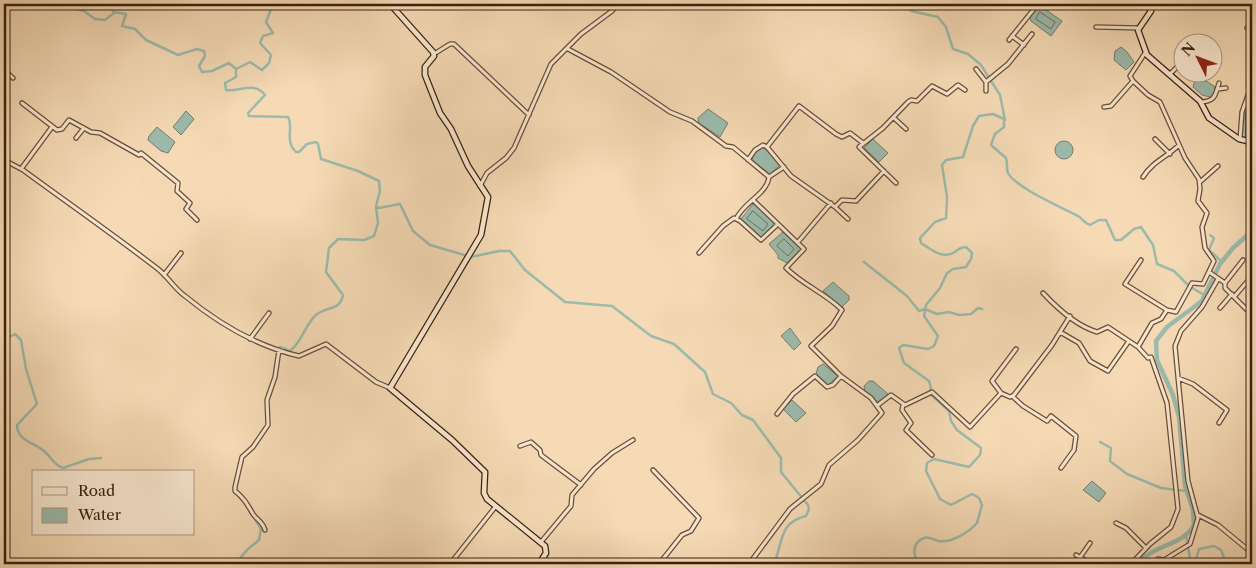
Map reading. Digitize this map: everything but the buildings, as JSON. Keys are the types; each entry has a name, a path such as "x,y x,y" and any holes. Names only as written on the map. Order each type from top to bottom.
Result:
{"main road":[{"path":"390,4 434,54 425,69 425,75 440,113 481,187 487,193 484,225 471,251 390,388 482,467 485,472 484,493 496,506 541,542 546,550 539,564"},
{"path":"1147,4 1150,13 1138,28 1145,52 1201,102 1209,118 1241,140 1249,141"}],"street":[{"path":"481,187 487,173 513,150 551,64 568,50 581,34 612,11 618,4"},
{"path":"1009,40 1038,4"},
{"path":"1096,27 1138,28"},
{"path":"1247,28 1252,33"},
{"path":"987,82 1008,64 1032,34"},
{"path":"1012,36 1024,45"},
{"path":"434,54 450,44 454,44 529,115"},
{"path":"568,50 611,72 670,112 692,121 726,146 733,147 769,177"},
{"path":"1141,260 1125,284 1167,310 1176,312 1192,284 1202,284 1214,261 1205,248 1202,227 1206,213 1198,201 1200,182 1160,102 1143,92 1130,76 1145,52"},
{"path":"976,69 987,82 986,91"},
{"path":"4,70 13,78"},
{"path":"1170,74 1174,70"},
{"path":"1104,107 1111,106 1133,81"},
{"path":"1201,102 1213,99 1218,89 1218,82"},
{"path":"1241,140 1242,112 1252,84"},
{"path":"896,183 859,147 894,118 911,100 917,101 932,86 947,94 958,85 965,90"},
{"path":"1218,89 1226,88"},
{"path":"1249,141 1248,113 1252,102"},
{"path":"22,103 52,127 60,130 69,120 84,128 100,133 139,155 141,153 178,183 177,191 190,203 186,209 197,220"},
{"path":"768,147 799,106 836,134 842,137 850,132 863,143"},
{"path":"894,118 906,129"},
{"path":"21,169 52,127"},
{"path":"76,138 84,128"},
{"path":"1155,139 1170,154"},
{"path":"748,160 757,148 763,145 768,147 791,176 831,203 848,219"},
{"path":"1142,177 1152,164 1160,161 1180,145"},
{"path":"4,160 21,169 164,275 184,296 214,318 250,339 302,356 321,344 326,344 376,382 390,388"},
{"path":"1200,182 1218,166"},
{"path":"698,252 723,226 736,219 741,208 761,192 769,177 784,167"},
{"path":"835,207 842,200 856,201 884,171"},
{"path":"749,564 800,498 816,489 823,480 829,466 882,415 878,405 841,376 811,346 832,326 842,310 824,295 814,291 797,279 786,268 804,249 753,200"},
{"path":"798,242 831,203"},
{"path":"736,219 761,240 777,225"},
{"path":"164,275 181,253"},
{"path":"1243,260 1225,283 1225,288 1252,315"},
{"path":"1209,272 1225,283"},
{"path":"1220,308 1252,276"},
{"path":"1154,564 1160,558 1164,560 1190,544 1198,515 1188,481 1175,360 1177,338 1184,325 1202,307 1216,277"},
{"path":"1043,293 1070,316 1095,332 1108,327 1138,347 1148,358 1151,358 1165,394 1178,508 1174,523 1130,564"},
{"path":"1138,347 1152,323 1161,319 1167,310"},
{"path":"250,339 269,313"},
{"path":"1012,396 1070,316"},
{"path":"1060,332 1079,343 1090,361 1108,371 1129,341"},
{"path":"1001,393 1001,390 992,381 1016,348"},
{"path":"265,530 263,524 253,514 247,501 235,491 235,487 242,457 253,447 268,425 267,400 275,377 279,350"},
{"path":"776,414 793,394 815,376 827,387 833,385 841,376"},
{"path":"1178,378 1193,384 1225,408 1227,411 1219,423"},
{"path":"1001,393 1012,396 1023,406 1047,421 1051,416 1076,436 1074,450 1061,468"},
{"path":"903,405 930,394 946,404 968,427 1001,393"},
{"path":"878,405 891,395 903,405"},
{"path":"903,405 902,410 911,423 906,428 908,432 932,455"},
{"path":"541,542 571,506 572,495 601,462 633,440"},
{"path":"520,446 531,442 540,450 541,455 581,485"},
{"path":"653,470 699,518 694,527 682,535 659,564"},
{"path":"454,559 496,506"},
{"path":"1198,515 1218,525 1252,553"},
{"path":"1116,523 1126,528 1146,548"},
{"path":"1090,543 1078,555 1092,564"}],"water":[{"path":"1039,5 1062,21 1051,36 1031,21 1030,16"},
{"path":"1121,47 1134,62 1126,70 1114,60 1115,51"},
{"path":"1194,82 1207,82 1214,86 1215,91 1210,97 1202,95 1193,87"},
{"path":"708,109 728,123 720,137 699,123 698,118"},
{"path":"186,111 194,119 181,135 173,127"},
{"path":"157,127 175,142 168,153 161,151 148,140"},
{"path":"873,139 888,153 879,162 864,148"},
{"path":"1060,141 1068,141 1073,146 1071,157 1060,159 1055,154 1055,146"},
{"path":"762,147 778,159 780,165 770,174 752,160 755,152"},
{"path":"753,204 774,223 772,228 762,238 741,219"},
{"path":"783,232 801,249 787,263 778,258 778,255 769,244"},
{"path":"833,282 849,296 849,300 842,307 823,291"},
{"path":"790,328 801,343 794,350 781,336"},
{"path":"823,364 838,376 828,385 816,374 818,367"},
{"path":"869,381 873,381 888,394 879,403 865,391 864,386"},
{"path":"792,400 806,413 796,422 783,409"},
{"path":"1092,481 1106,493 1099,502 1083,490"}],"waterway":[{"path":"73,4 73,8 84,11 95,19 105,20 114,13"},
{"path":"114,4 113,12 126,14 122,26 135,29 146,40 178,55 197,49 204,51 205,56 199,66 202,72 212,71 229,63 236,69 236,77 225,83 226,90 252,88 261,91 265,95 248,113 249,116 288,117 292,148 296,152 299,152 307,144 316,142 321,159 358,171 379,181 380,191 376,206 379,208 400,204 413,231 430,245 471,257 499,251 510,251 525,270 565,302 612,306 651,336 674,344 705,372 713,394 731,403 742,415 753,420 781,458 781,472 808,505 809,509 806,516 797,519 786,528 774,564"},
{"path":"236,69 250,62 262,70 269,63 271,55 260,43 263,36 273,33 266,22 273,4"},
{"path":"909,4 908,8 911,11 938,17 946,27 953,49 968,54 981,65 1000,95 1005,120"},
{"path":"1245,115 1252,93"},
{"path":"920,564 917,561 914,550 920,540 927,537 944,541 960,536 977,523 982,505 979,498 972,494 951,505 940,499 926,471 927,463 934,459 969,467 980,455 981,448 957,430 951,421 949,411 929,393 931,388 929,381 904,363 899,348 903,345 928,349 934,346 938,336 924,316 926,305 940,288 947,273 953,269 966,267 971,259 972,253 966,247 946,255 933,251 921,243 920,238 935,222 946,218 947,197 942,165 946,160 963,157 973,126 979,116 993,114 1004,119 1004,127 995,134 991,145 1006,158 1008,173 1020,185 1078,216 1090,225 1099,220 1106,220 1115,240 1121,240 1134,229 1141,227 1153,245 1157,264 1174,271 1189,286 1204,295"},
{"path":"1245,115 1246,142 1252,151"},
{"path":"280,347 290,351 298,343 316,315 339,304 343,295 326,272 329,248 338,239 364,240 374,236 378,223 376,207"},
{"path":"1138,564 1152,552 1183,537 1194,525 1193,510 1185,486 1179,417 1173,395 1157,360 1156,341 1167,327 1202,301 1220,264 1233,248 1252,231"},
{"path":"1210,235 1214,238 1209,250 1222,262"},
{"path":"864,262 907,296 919,311 925,309 937,314 949,312 959,315 971,314 978,308 982,309"},
{"path":"4,340 15,334 21,340 26,369 37,404 17,425 20,435 41,449 63,468 89,459 101,458"},
{"path":"1100,442 1111,448 1110,461 1127,474 1161,488 1186,491"},
{"path":"235,564 259,540 261,529 255,519"},
{"path":"1186,536 1190,558 1195,563 1199,549 1214,546 1221,550 1226,563 1229,564"}]}
